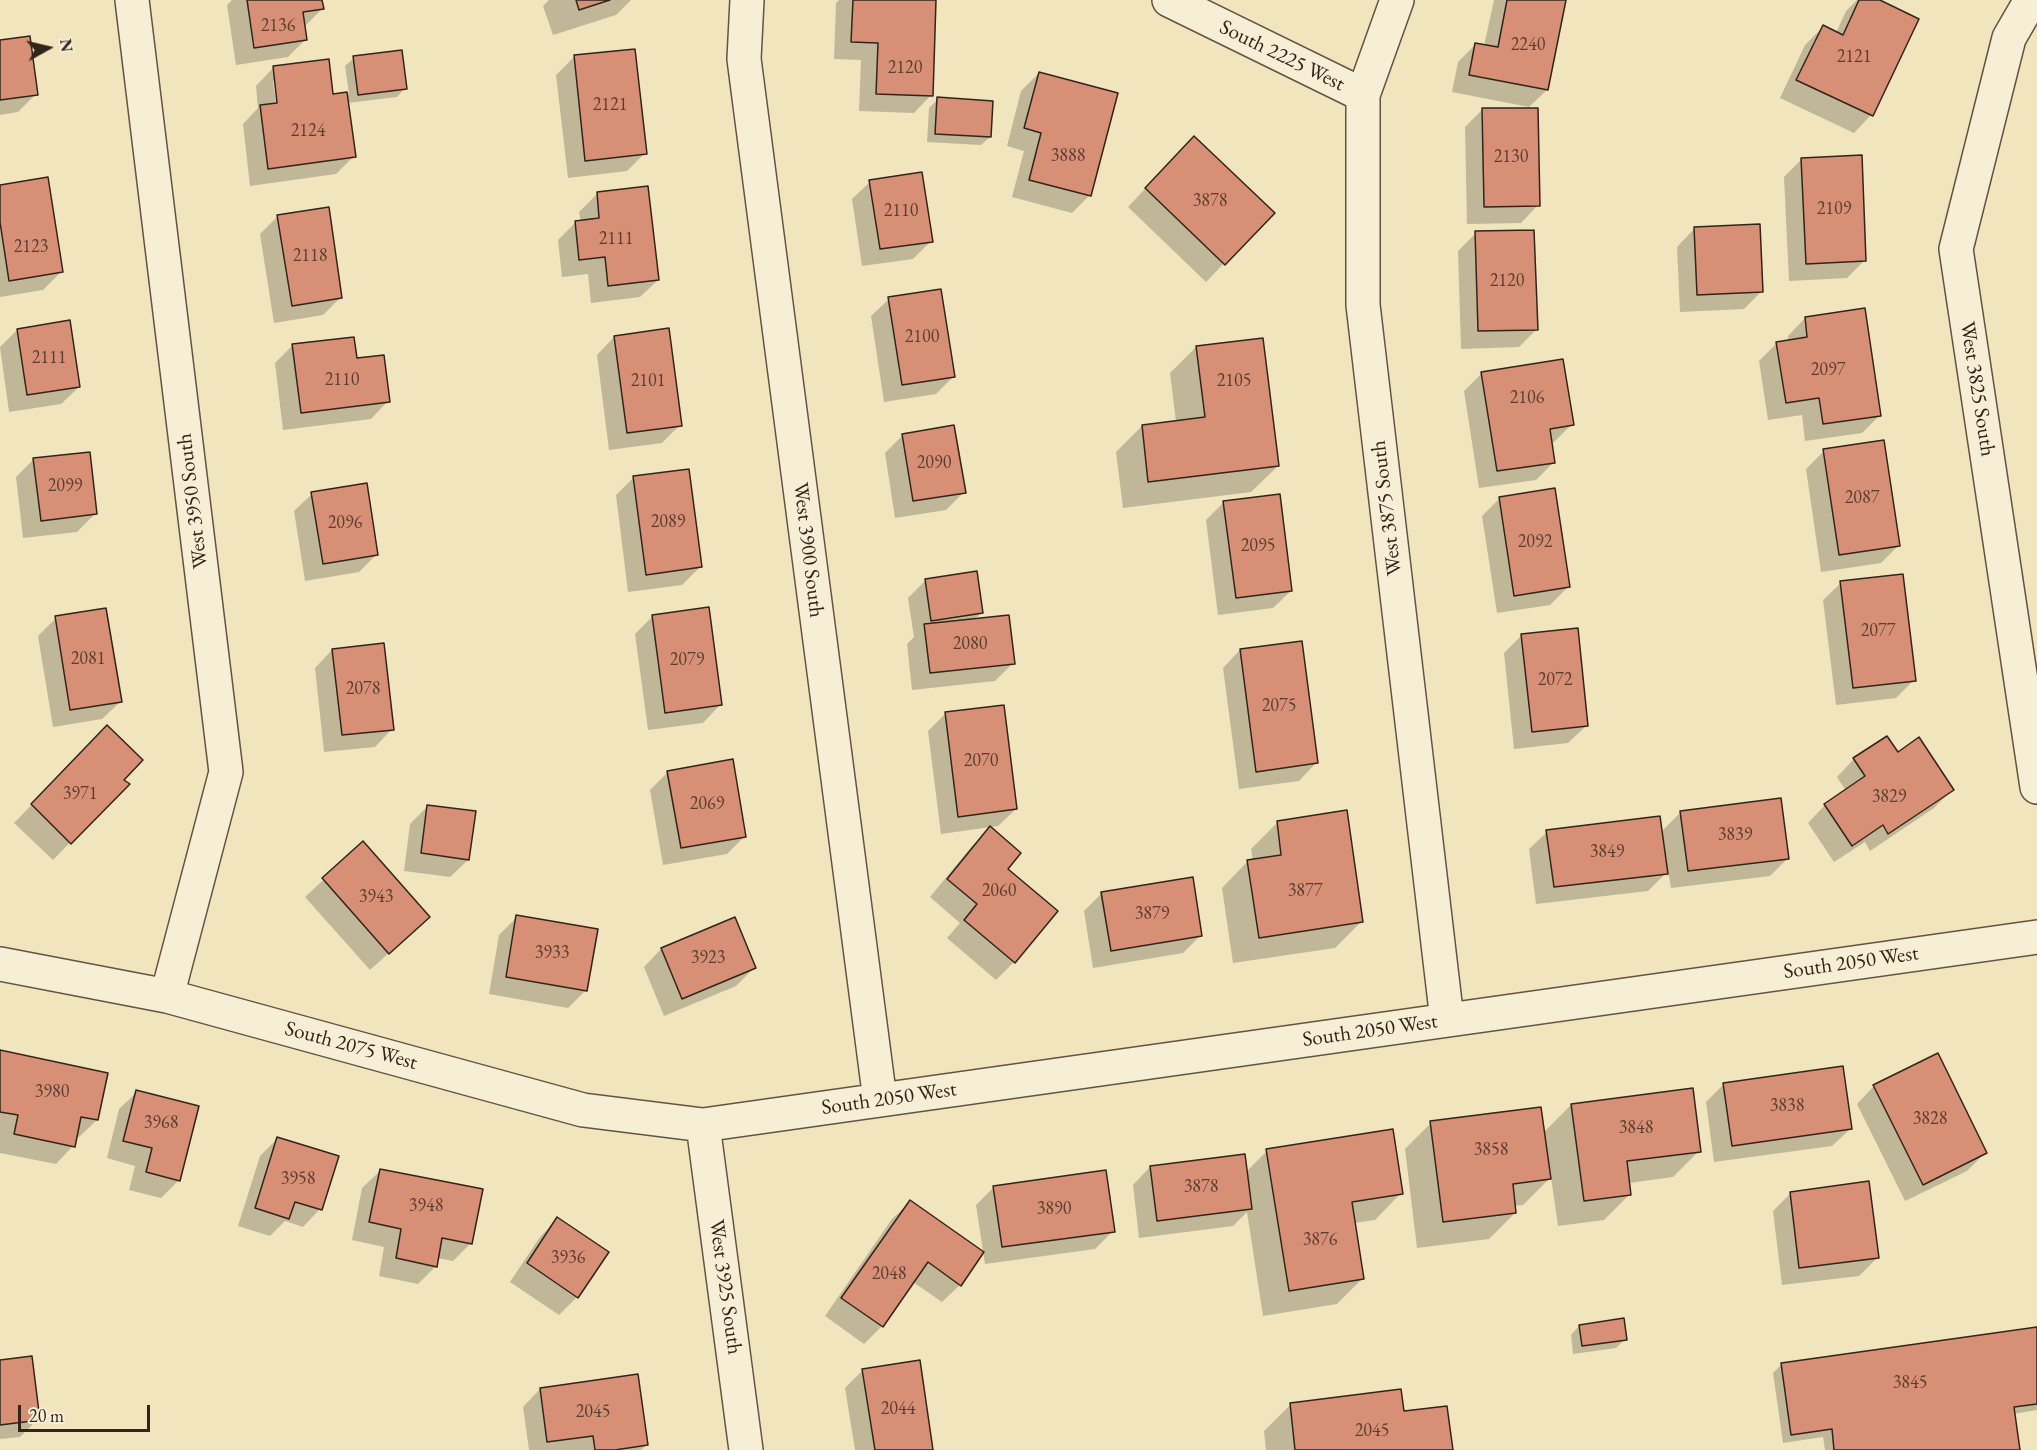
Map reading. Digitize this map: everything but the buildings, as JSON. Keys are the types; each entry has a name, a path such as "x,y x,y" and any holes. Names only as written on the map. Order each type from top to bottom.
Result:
{"street":[{"name":"West 3950 South","path":"132,0 226,772 167,996"},
{"name":"West 3900 South","path":"747,0 744,59 880,1100"},
{"name":"South 2225 West","path":"1169,0 1363,95"},
{"name":"West 3875 South","path":"1397,0 1363,95 1363,305 1447,1020"},
{"name":"West 3825 South","path":"2031,0 2009,38 1956,249 2037,787"},
{"name":"South 2050 West","path":"703,1125 2037,937"},
{"name":"South 2075 West","path":"0,964 167,996 584,1110 703,1125"},
{"name":"West 3925 South","path":"703,1125 746,1450"}]}
